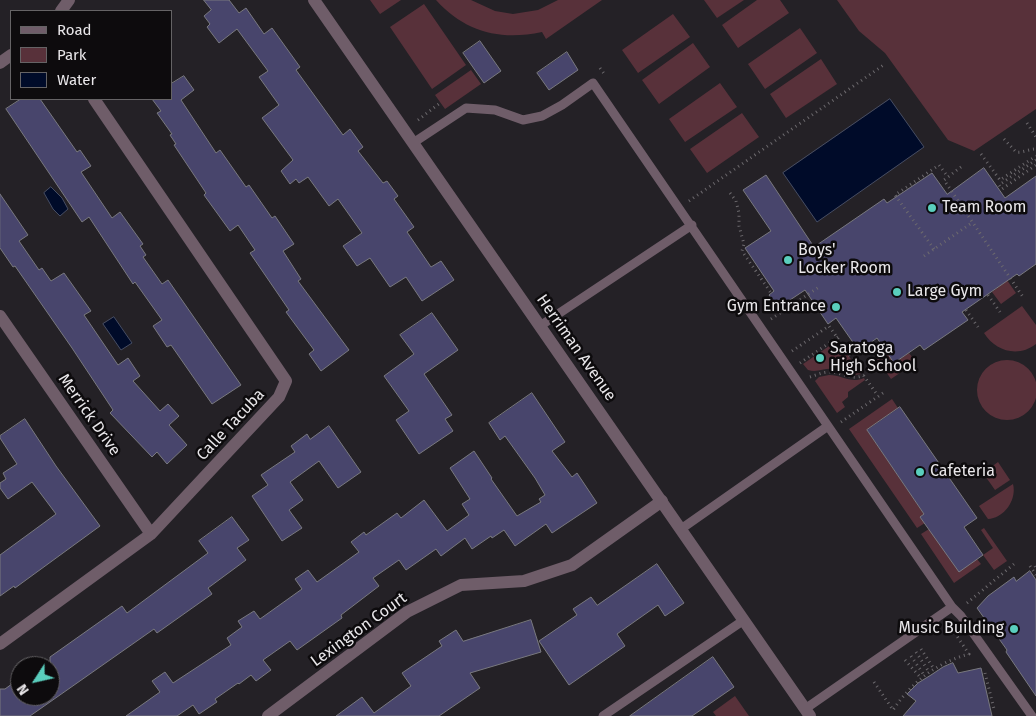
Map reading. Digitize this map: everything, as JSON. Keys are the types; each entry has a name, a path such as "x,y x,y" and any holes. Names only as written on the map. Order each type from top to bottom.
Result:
{"street":[{"name":"Herriman Avenue","path":"314,0 807,713"},
{"name":"Calle Tacuba","path":"0,644 151,534 279,397 286,381 95,100"},
{"name":"Merrick Drive","path":"0,316 151,534"},
{"name":"Lexington Court","path":"268,716 407,612 461,585 524,581 572,564 662,501"}],"lane":[{"path":"413,144 466,108 495,110 523,120 542,116 562,105 593,83 952,607 961,616 1032,716"},
{"path":"540,326 692,226"},
{"path":"681,529 828,426"},
{"path":"807,713 952,607"},
{"path":"604,716 744,620"}],"path":[{"path":"689,201 885,64"},
{"path":"418,120 440,103"},
{"path":"1027,123 1036,137"},
{"path":"1004,139 1016,152 1020,153 1036,149"},
{"path":"981,154 1000,180 1036,156"},
{"path":"1036,160 1000,185 1002,189 1036,165"},
{"path":"934,249 896,195 939,165 948,176"},
{"path":"961,167 944,180 1023,297"},
{"path":"730,193 736,201 739,226 744,244 742,251 771,293"},
{"path":"924,256 973,222"},
{"path":"771,319 819,287"},
{"path":"988,294 1000,312"},
{"path":"966,310 978,327"},
{"path":"792,351 829,326 878,396"},
{"path":"800,363 838,337"},
{"path":"810,377 822,373 836,372 856,378 864,375"},
{"path":"841,422 886,391"},
{"path":"967,603 1014,564"},
{"path":"1030,566 1036,575"},
{"path":"874,682 893,710 903,695 922,677 951,660 969,654 952,630"},
{"path":"921,649 934,669"},
{"path":"916,652 930,672"},
{"path":"911,656 922,677"},
{"path":"905,660 922,677"},
{"path":"984,666 994,709"}],"green space":[{"path":"370,0 401,0 380,14"},
{"path":"436,0 471,0 495,11 513,14 538,10 558,0 602,0 546,39 542,32 512,35 498,34 471,27 447,11"},
{"path":"704,0 744,0 717,18"},
{"path":"757,0 780,0 789,13 738,48 722,25"},
{"path":"837,0 1036,0 1036,109 974,151 948,140 885,53 859,31"},
{"path":"424,4 466,65 432,89 390,27"},
{"path":"673,14 690,37 638,73 622,50"},
{"path":"800,28 817,53 765,89 748,64"},
{"path":"693,43 710,67 659,104 642,80"},
{"path":"821,59 837,84 786,118 770,94"},
{"path":"471,70 481,84 445,109 435,95"},
{"path":"720,83 737,107 685,142 669,119"},
{"path":"742,113 759,137 707,173 690,149"},
{"path":"972,230 1016,293 1001,304 992,292 1005,282"},
{"path":"1022,306 1036,325 1036,344 1022,351 1015,351 1001,348 994,344 984,333"},
{"path":"838,340 861,374 854,375 833,369 811,371 803,364"},
{"path":"885,349 894,363 909,353 916,362 891,379 875,356"},
{"path":"1001,360 1013,360 1024,365 1032,373 1037,384 1035,402 1024,415 1013,420 1001,420 990,415 982,407 977,396 977,384 982,373 990,365"},
{"path":"829,375 851,380 864,378 865,380 848,392 848,397 842,402 845,407 837,413 815,381 819,377"},
{"path":"892,399 898,408 867,430 924,514 920,517 925,523 917,528 849,429"},
{"path":"998,462 1010,480 995,490 983,473"},
{"path":"1013,484 1013,496 1008,507 1000,515 988,519 979,506"},
{"path":"984,528 1007,561 994,570 983,555 993,548 981,530"},
{"path":"929,529 977,559 981,564 954,583 921,534"},
{"path":"735,696 749,716 716,716 713,712"}],"water":[{"path":"890,99 924,147 817,222 783,173"},
{"path":"51,187 62,198 68,209 60,216 53,209 44,193"},
{"path":"114,317 132,343 121,350 103,324"}],"building":[{"path":"204,0 229,0 239,13 246,8 264,34 272,28 300,67 296,70 343,135 350,129 363,147 358,151 383,183 387,181 398,196 394,199 414,227 407,232 431,267 441,261 454,280 422,301 406,277 390,287 370,258 357,266 343,246 362,233 338,199 329,206 308,177 299,183 296,179 290,184 281,171 293,160 262,118 279,105 259,77 268,71 237,29 219,43 207,27 210,24 204,16 211,10"},
{"path":"480,41 501,71 484,83 463,53"},
{"path":"567,52 578,70 549,90 537,73"},
{"path":"184,76 194,90 181,100 216,153 220,150 246,187 249,185 272,218 275,216 294,244 283,251 301,279 298,281 349,350 321,371 309,354 314,350 286,312 289,310 250,253 255,250 238,225 230,231 204,195 206,193 174,145 176,144 170,135 172,134 157,113 161,111 153,100 172,100 172,83"},
{"path":"20,100 41,100 77,152 80,150 91,166 81,172 112,218 120,212 143,244 140,246 146,255 143,257 162,284 168,280 241,385 212,404 171,345 167,347 153,326 162,320 135,282 133,284 89,217 82,222 6,109"},
{"path":"984,168 1005,198 1036,176 1036,264 1019,276 1017,274 962,312 968,320 924,350 920,345 894,363 877,338 859,351 836,318 828,324 805,290 778,308 769,295 774,291 745,248 771,231 743,190 766,175 814,247 884,199 887,203 932,173 947,194"},
{"path":"0,194 28,235 19,241 39,270 42,268 51,281 64,273 91,311 84,315 118,365 128,358 140,376 133,381 160,411 168,404 179,416 169,425 187,445 167,464 157,452 152,457 110,413 113,410 72,348 15,266 13,267 0,248"},
{"path":"432,313 458,350 424,374 452,415 445,419 453,431 419,454 396,420 409,411 384,376 414,354 400,335"},
{"path":"532,393 565,442 552,451 572,477 577,473 597,503 552,533 546,524 515,546 504,530 472,549 465,538 441,556 436,549 406,570 399,560 373,578 379,586 341,615 342,618 297,650 290,641 263,660 271,670 256,681 251,675 215,699 217,702 199,714 193,705 177,716 126,716 160,692 152,681 165,672 173,683 231,645 227,638 242,627 238,621 254,611 260,619 302,589 295,579 308,570 317,582 359,552 351,542 364,532 366,535 397,513 401,518 424,500 447,531 469,515 462,504 470,499 450,468 474,451 517,516 541,502 539,499 545,495 535,478 505,436 500,440 489,423"},
{"name":"Cafeteria","path":"900,407 977,518 964,527 983,555 959,572 920,517 924,514 867,430"},
{"path":"25,419 56,466 100,526 15,588 14,586 0,596 0,555 56,514 32,482 8,499 0,488 0,483 6,479 3,473 17,464 0,436"},
{"path":"329,426 361,472 338,488 319,461 290,482 303,500 289,510 302,528 282,541 252,496 268,485 261,475 295,452 291,446 307,434 310,439"},
{"path":"232,517 249,540 237,548 246,560 208,588 212,594 157,633 154,629 60,695 60,656 51,656 122,606 127,613 208,553 199,541"},
{"path":"657,564 684,603 665,616 658,605 617,634 625,646 569,685 539,641 577,615 573,609 591,597 597,605"},
{"name":"Music Building","path":"1030,571 1036,580 1036,696 1006,652 1007,650 977,608 988,596 1014,577 1016,581"},
{"path":"531,620 541,652 470,673 480,688 439,716 336,716 362,697 374,713 411,686 402,673 442,646 439,641 456,630 463,641"},
{"path":"713,657 734,687 692,716 630,716"},
{"path":"953,663 958,673 981,668 992,716 903,716 916,701 907,694 918,683"},
{"path":"10,685 10,706 44,706 30,716 0,716 0,689 5,689"}],"place":[{"name":"Team Room","path":"932,208"},
{"name":"Boys' Locker Room","path":"788,260"},
{"name":"Large Gym","path":"897,292"},
{"name":"Gym Entrance","path":"836,307"},
{"name":"Saratoga High School","path":"820,358"},
{"name":"Cafeteria","path":"920,472"},
{"name":"Music Building","path":"1014,629"}]}
